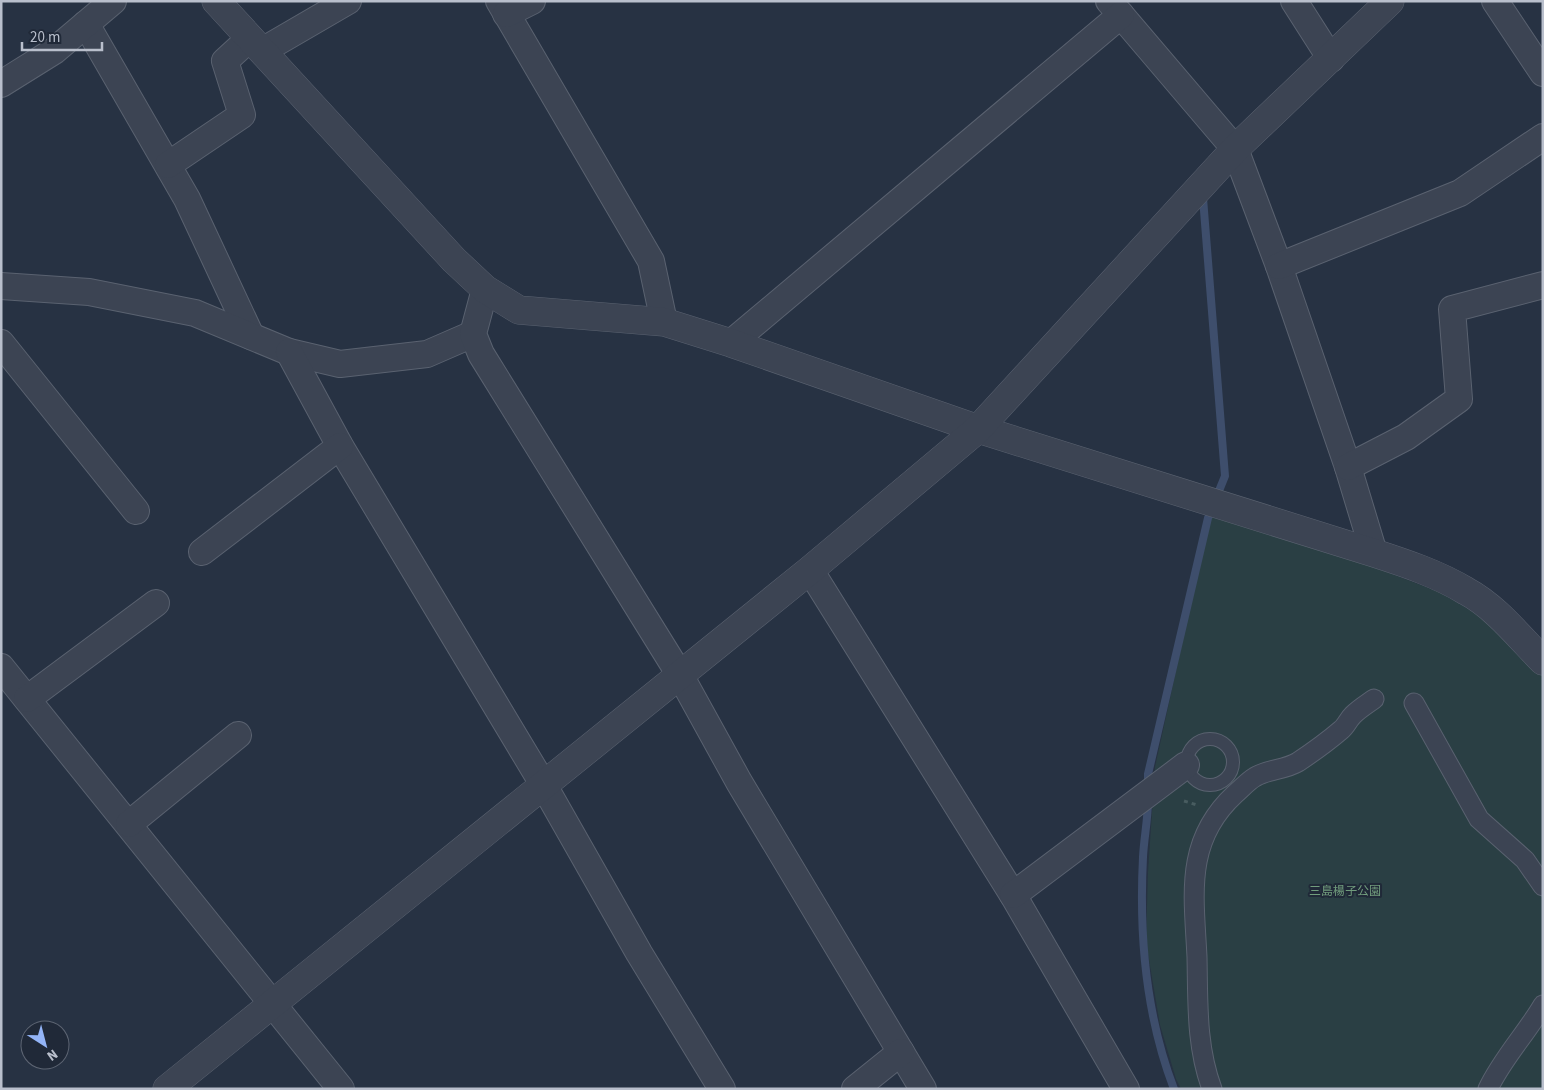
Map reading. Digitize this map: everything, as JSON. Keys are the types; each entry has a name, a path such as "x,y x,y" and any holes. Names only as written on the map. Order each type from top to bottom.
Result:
{"street":[{"path":"1,84 54,52 113,1"},
{"path":"216,1 454,260 485,289 519,310 664,322 731,343 978,429 1374,552 1412,566 1467,591 1495,612 1543,661"},
{"path":"168,165 242,115 225,61 348,1"},
{"path":"532,1 503,8 651,260 664,322"},
{"path":"1294,1 1331,59"},
{"path":"167,1089 810,570 978,429 1235,149 1390,1"},
{"path":"1495,1 1543,74"},
{"path":"731,343 1115,8 1235,149 1279,266 1348,467 1374,552"},
{"path":"86,24 187,198 251,336"},
{"path":"1279,266 1460,193 1543,137"},
{"path":"1,286 98,294 194,313 289,352 340,364 427,354 473,334"},
{"path":"1348,467 1406,437 1459,400 1452,309 1543,286"},
{"path":"485,289 473,334 480,354 680,675 738,782 923,1089"},
{"path":"1,343 136,511"},
{"path":"289,352 340,446 543,784 639,953 722,1089"},
{"path":"202,552 340,446"},
{"path":"810,570 1013,895 1126,1089"},
{"path":"27,699 156,603"},
{"path":"1,667 341,1089"},
{"path":"1212,1089 1205,1070 1198,1017 1194,888 1195,865 1202,841 1224,805 1253,778 1262,773 1282,769 1318,749 1343,728 1353,715 1374,699"},
{"path":"1414,703 1480,819 1525,860 1543,886"},
{"path":"129,824 238,735"},
{"path":"1013,895 1176,773"},
{"path":"1488,1089 1494,1077 1543,1005"},
{"path":"855,1089 901,1052"}],"path":[{"path":"1176,773 1180,800 1208,807 1224,805"}],"green space":[{"name":"三島楊子公園","path":"1210,515 1361,562 1439,592 1475,613 1510,641 1543,674 1543,1089 1181,1089 1176,1079 1160,1025 1146,942 1148,872 1155,767"}],"waterway":[{"path":"1148,786 1148,774 1208,518 1225,476 1203,198"},
{"path":"1148,800 1142,886 1146,974 1157,1033 1174,1089"}]}
